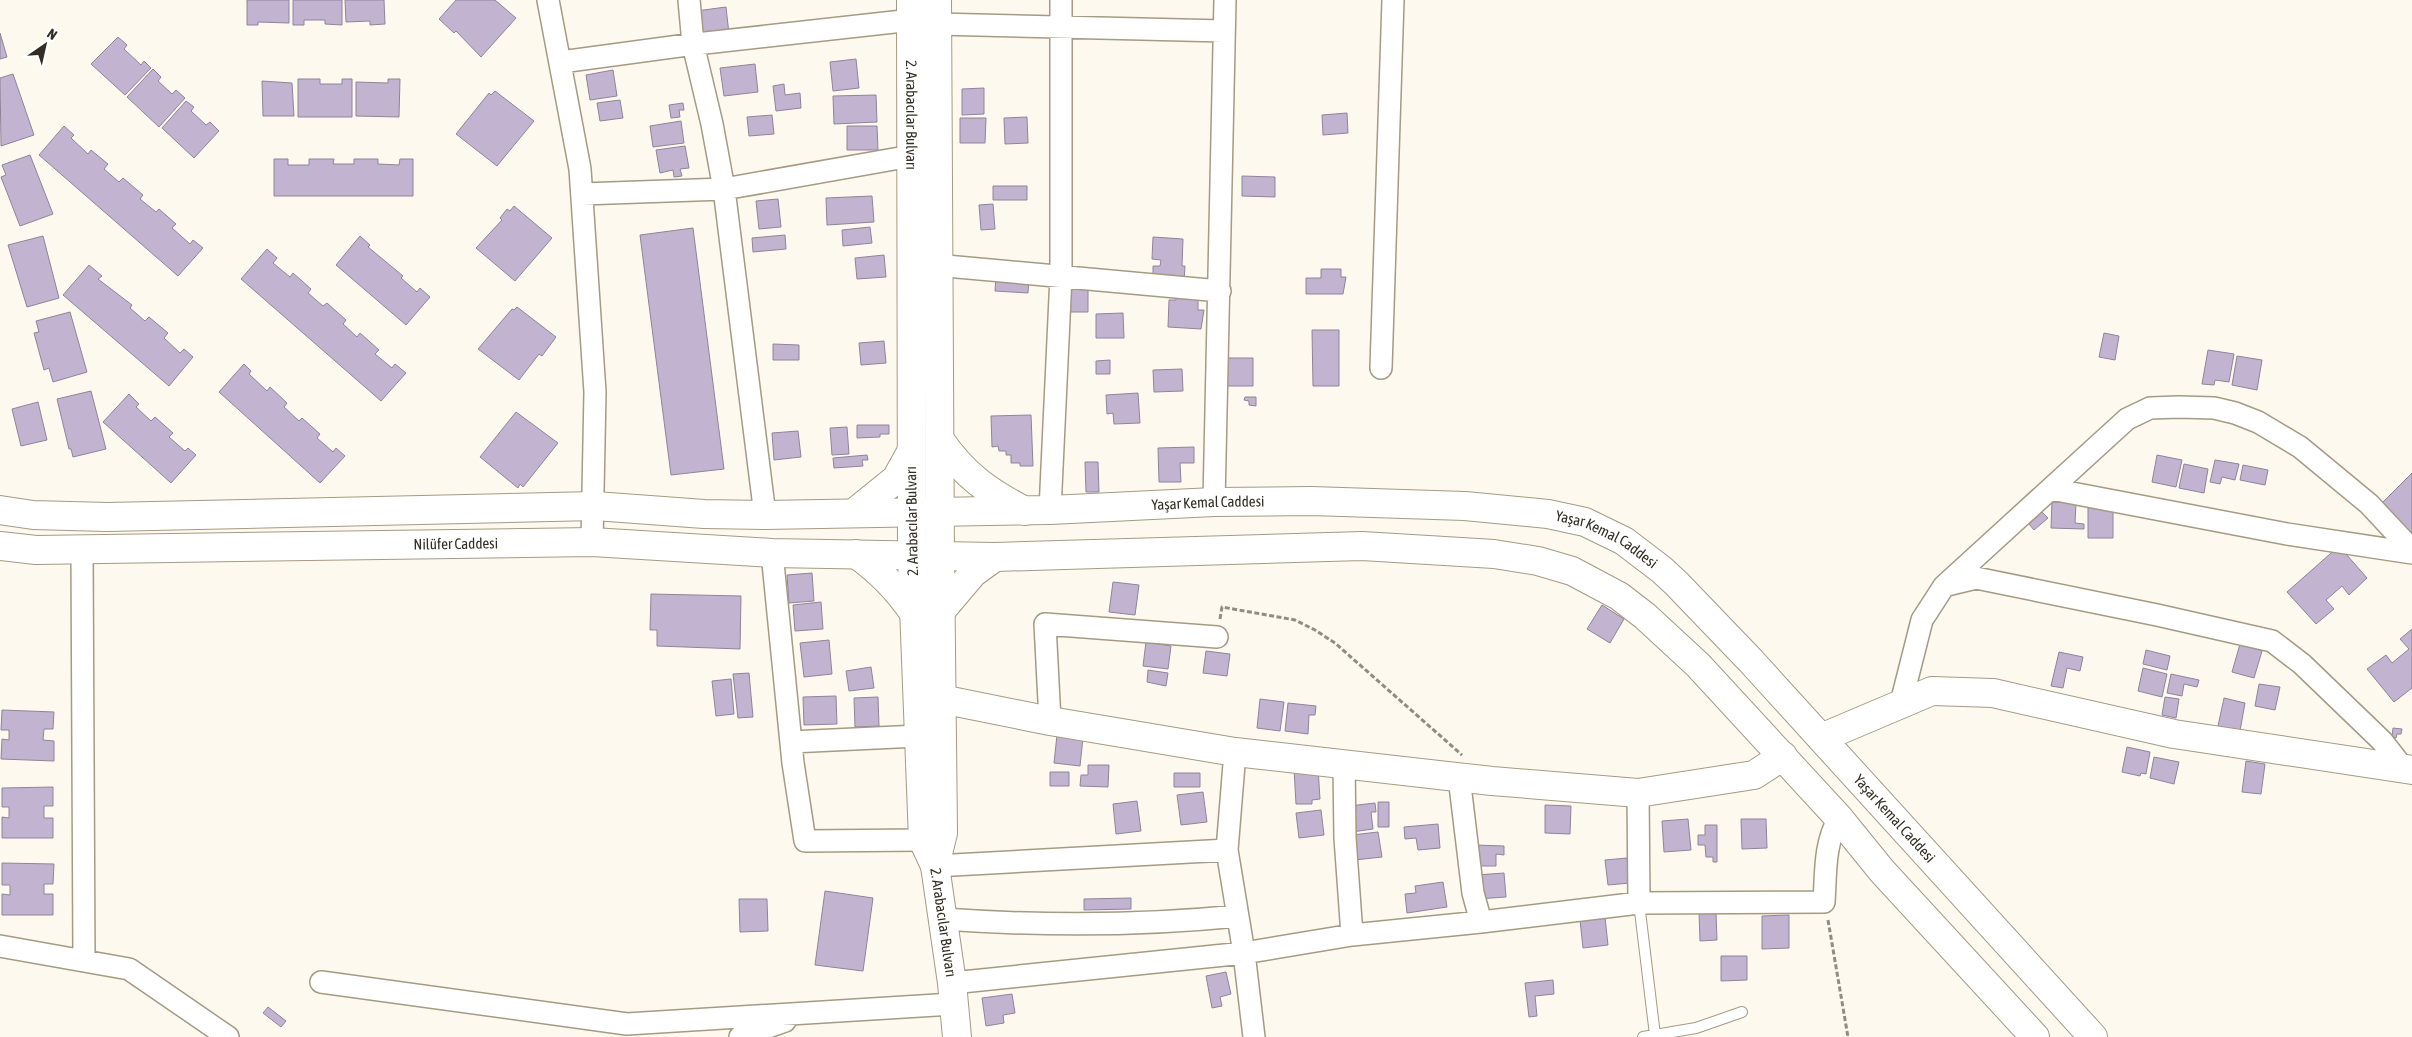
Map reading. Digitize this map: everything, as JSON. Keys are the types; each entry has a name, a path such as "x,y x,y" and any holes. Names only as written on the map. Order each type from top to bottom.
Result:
{"street":[{"path":"548,0 580,169 594,392 595,506 592,542"},
{"path":"689,0 693,44 712,124 724,189 765,515"},
{"path":"940,440 956,462 975,481 996,496 1038,510 1061,276 1061,0"},
{"path":"1214,502 1220,291 1224,0"},
{"path":"1381,368 1393,0"},
{"path":"561,62 924,11 1060,28 1224,31"},
{"path":"924,11 941,511 940,612 943,833 935,866 1227,850"},
{"name":"2. Arabacılar Bulvarı","path":"924,11 910,156 912,556 923,840 935,866 953,993 957,1037"},
{"path":"582,194 724,189 910,156"},
{"path":"946,266 1220,291"},
{"path":"1901,703 1922,620 1944,586 2127,419 2150,408 2214,408 2235,413 2258,422 2300,448 2369,504 2412,552"},
{"path":"854,513 896,479 911,451"},
{"path":"2051,489 2287,534 2412,552"},
{"name":"Yaşar Kemal Caddesi","path":"0,510 33,515 107,516 595,506 704,514 765,515 1038,510 1214,502 1311,501 1465,506 1548,514 1585,522 1624,541 1662,570 1751,660 2093,1037"},
{"name":"Nilüfer Caddesi","path":"0,546 36,550 82,550 592,542 772,554 912,556"},
{"path":"912,556 995,557 1362,546 1494,554 1538,561 1572,571 1598,583 1645,616 1698,664 1839,818 1882,871 2035,1037"},
{"path":"82,550 84,961"},
{"path":"772,554 791,742 805,841 923,840"},
{"path":"856,554 880,571 897,588 914,612"},
{"path":"940,612 973,573 995,557"},
{"path":"1944,586 1976,578 2157,615 2272,642 2302,664 2369,728 2408,770"},
{"path":"1050,721 1044,624 1217,636"},
{"path":"1821,738 1932,691 1993,693 2174,734 2408,770"},
{"path":"941,699 1050,721 1234,752 1492,781 1638,793 1754,775 1783,756"},
{"path":"791,742 918,736"},
{"path":"1234,752 1227,850 1244,953 1254,1037"},
{"path":"1344,764 1345,838 1352,935"},
{"path":"1459,777 1473,893 1481,922"},
{"path":"1638,793 1639,903"},
{"path":"321,982 626,1031 806,1013 1244,953 1352,935 1639,903 1824,902 1827,846 1831,831 1839,818"},
{"path":"943,919 1078,925 1182,921 1238,916"},
{"path":"0,946 129,969 228,1037"},
{"path":"740,1037 806,1013"}],"lane":[{"path":"1639,903 1655,1035"},
{"path":"1643,1037 1696,1028 1742,1012"}],"path":[{"path":"1217,636 1222,607 1295,620 1315,630 1335,643 1492,781"},
{"path":"1824,902 1848,1037"}],"building":[{"path":"247,0 289,0 289,23 258,22 258,25 247,25"},
{"path":"293,0 342,0 342,25 325,24 325,20 304,20 304,25 293,25"},
{"path":"345,0 384,0 385,24 370,25 370,21 346,22"},
{"path":"456,0 495,0 516,18 481,57 456,31 454,33 439,19"},
{"path":"726,7 729,34 699,37 696,11"},
{"path":"0,33 7,57 0,59"},
{"path":"118,37 127,45 124,49 141,65 144,61 151,68 125,95 91,64"},
{"path":"856,59 859,88 833,91 830,62"},
{"path":"755,64 758,92 724,96 720,68"},
{"path":"153,69 161,77 158,81 172,94 176,90 185,98 159,127 127,97"},
{"path":"613,70 617,96 590,100 586,75"},
{"path":"13,74 34,135 1,146 0,78"},
{"path":"298,79 320,79 320,84 342,84 342,79 352,79 352,117 298,117"},
{"path":"388,79 400,79 399,117 356,116 356,82 388,83"},
{"path":"262,81 292,83 294,116 263,116"},
{"path":"784,84 785,95 800,93 801,108 776,111 773,86"},
{"path":"984,88 984,114 962,115 962,89"},
{"path":"495,91 534,121 497,166 456,134 489,93 491,95"},
{"path":"876,95 877,122 834,124 833,96"},
{"path":"620,100 623,118 600,121 597,103"},
{"path":"186,101 194,107 191,111 206,125 210,122 219,131 194,158 162,128"},
{"path":"683,103 684,110 679,110 680,117 671,118 669,105"},
{"path":"1347,113 1348,133 1323,135 1322,115"},
{"path":"772,115 774,134 749,136 747,117"},
{"path":"1027,117 1028,143 1005,144 1004,118"},
{"path":"960,118 986,118 985,143 960,143"},
{"path":"681,121 684,143 653,147 650,126"},
{"path":"64,126 74,135 71,138 88,154 91,150 108,164 104,169 119,182 123,178 143,195 140,199 156,212 159,209 176,224 172,228 190,244 193,240 203,248 178,276 39,155"},
{"path":"847,126 877,126 878,150 847,150"},
{"path":"685,146 689,168 680,169 682,176 674,177 673,170 660,173 656,150"},
{"path":"30,155 53,214 20,226 1,177 6,175 2,165"},
{"path":"274,159 288,159 288,165 309,165 309,159 334,159 333,164 354,164 354,159 378,159 378,164 399,165 400,159 413,159 413,196 274,196"},
{"path":"1242,176 1275,177 1275,197 1242,196"},
{"path":"993,186 1027,186 1027,200 993,200"},
{"path":"872,196 874,222 827,225 826,198"},
{"path":"778,199 781,227 759,229 756,201"},
{"path":"993,204 995,229 981,230 979,205"},
{"path":"514,206 552,238 515,281 476,248 502,220 500,218 507,209 510,211"},
{"path":"870,227 872,243 843,246 842,230"},
{"path":"693,228 724,469 671,475 640,235"},
{"path":"785,235 786,249 753,252 752,238"},
{"path":"43,236 59,298 27,307 8,245"},
{"path":"360,236 370,245 368,247 403,276 401,278 417,292 420,288 430,297 406,325 336,265"},
{"path":"1153,237 1183,239 1182,266 1185,266 1184,282 1153,280 1153,266 1160,266 1161,260 1152,259"},
{"path":"267,249 277,258 273,263 290,277 293,273 311,289 308,293 323,306 327,303 346,320 343,324 357,337 360,333 379,350 375,354 392,368 395,364 406,373 381,401 241,279"},
{"path":"884,255 886,277 857,279 855,258"},
{"path":"89,265 102,276 98,279 132,305 130,308 145,321 149,317 168,333 164,338 180,353 184,349 193,357 169,386 63,295"},
{"path":"1321,269 1341,269 1341,277 1346,277 1343,294 1306,294 1306,278 1321,278"},
{"path":"996,276 1029,277 1028,293 995,291"},
{"path":"1066,279 1088,279 1088,312 1066,312"},
{"path":"1176,295 1198,297 1198,310 1204,310 1201,329 1168,327 1169,300 1176,300"},
{"path":"517,307 556,337 542,356 539,354 519,380 478,349 512,309 514,310"},
{"path":"70,312 87,372 53,382 49,368 44,370 34,333 39,332 36,321"},
{"path":"1123,313 1124,338 1096,338 1096,314"},
{"path":"1312,330 1339,330 1339,386 1313,386"},
{"path":"2104,333 2119,336 2115,360 2099,357"},
{"path":"884,341 886,363 861,365 859,343"},
{"path":"773,344 799,345 799,360 773,360"},
{"path":"2208,350 2234,354 2229,382 2215,380 2214,385 2202,384"},
{"path":"2237,356 2262,360 2257,390 2232,385"},
{"path":"1226,358 1253,358 1253,386 1225,386"},
{"path":"1110,360 1110,374 1096,374 1096,361"},
{"path":"244,364 251,371 249,374 267,391 270,387 287,403 284,407 299,421 302,418 320,434 317,438 333,452 336,448 345,456 320,483 219,392"},
{"path":"1182,369 1183,391 1154,392 1153,370"},
{"path":"91,391 106,449 73,457 71,449 69,449 57,399"},
{"path":"1138,393 1140,423 1114,424 1113,413 1107,414 1106,395"},
{"path":"129,394 139,404 136,407 151,421 155,417 173,433 169,437 185,451 188,448 196,455 171,483 103,422"},
{"path":"1245,397 1256,397 1256,406 1249,405 1249,401 1244,400"},
{"path":"38,402 47,440 21,446 12,409"},
{"path":"516,412 558,443 523,487 520,484 518,488 480,457"},
{"path":"1031,415 1033,466 1020,466 1020,463 1011,463 1011,455 1006,455 1006,451 999,451 998,446 992,447 991,416"},
{"path":"857,425 889,425 889,434 880,434 880,437 857,438"},
{"path":"847,427 849,454 832,455 830,428"},
{"path":"798,431 801,457 774,460 772,433"},
{"path":"1194,447 1194,463 1180,463 1181,482 1159,482 1158,448"},
{"path":"867,455 868,460 862,460 863,466 834,468 833,458"},
{"path":"2157,455 2182,460 2176,487 2152,482"},
{"path":"2215,460 2239,464 2235,480 2222,477 2220,484 2210,482"},
{"path":"1085,462 1098,462 1099,492 1086,492"},
{"path":"2184,464 2208,469 2204,493 2179,488"},
{"path":"2243,465 2268,470 2265,485 2240,480"},
{"path":"2412,473 2412,534 2407,539 2377,508"},
{"path":"2052,502 2076,503 2075,523 2084,524 2084,529 2051,528"},
{"path":"2088,506 2113,507 2113,538 2088,538"},
{"path":"2042,512 2048,518 2034,530 2029,524"},
{"path":"2339,546 2367,578 2349,595 2342,586 2326,600 2334,609 2316,624 2287,592"},
{"path":"812,573 814,601 789,603 787,575"},
{"path":"1113,582 1139,585 1135,615 1109,612"},
{"path":"651,594 741,596 740,649 657,646 657,630 650,630"},
{"path":"821,602 823,629 795,631 793,605"},
{"path":"1602,605 1624,619 1610,643 1587,629"},
{"path":"2412,629 2412,688 2394,702 2367,669 2386,655 2392,663 2409,649 2400,639"},
{"path":"829,640 832,674 804,677 800,643"},
{"path":"1146,642 1171,646 1168,669 1143,666"},
{"path":"2240,644 2262,651 2254,678 2232,672"},
{"path":"2146,650 2170,656 2167,670 2143,664"},
{"path":"1206,651 1230,654 1227,676 1203,673"},
{"path":"2059,652 2083,657 2080,671 2067,668 2063,688 2051,686"},
{"path":"871,667 874,688 849,691 846,671"},
{"path":"2143,668 2167,674 2162,697 2138,691"},
{"path":"1148,670 1168,673 1166,686 1147,682"},
{"path":"749,673 753,717 738,718 733,674"},
{"path":"2171,674 2199,680 2197,687 2184,684 2182,696 2167,693"},
{"path":"731,679 734,714 716,716 712,681"},
{"path":"2259,684 2280,687 2275,710 2255,706"},
{"path":"836,696 837,724 804,725 803,697"},
{"path":"878,697 879,726 855,727 854,698"},
{"path":"2165,697 2179,699 2176,718 2162,715"},
{"path":"2224,698 2245,703 2240,731 2218,726"},
{"path":"1260,699 1284,702 1280,731 1257,728"},
{"path":"1288,703 1316,706 1315,715 1309,715 1308,734 1285,731"},
{"path":"2,710 54,712 53,729 44,729 43,740 54,741 54,761 1,759 2,739 9,740 9,730 1,730"},
{"path":"2393,728 2402,729 2401,734 2397,734 2396,738 2392,737"},
{"path":"1057,735 1083,738 1080,766 1054,763"},
{"path":"2127,747 2150,752 2146,774 2141,773 2140,776 2122,772"},
{"path":"2154,757 2179,762 2174,784 2150,778"},
{"path":"2246,761 2265,764 2261,794 2242,792"},
{"path":"1088,765 1109,765 1108,787 1080,786 1081,775 1088,775"},
{"path":"1318,768 1320,799 1312,800 1312,804 1296,804 1294,769"},
{"path":"1050,772 1069,772 1069,786 1050,786"},
{"path":"1174,773 1200,773 1200,787 1174,787"},
{"path":"53,787 53,806 44,806 44,818 53,818 53,838 2,838 2,817 9,818 9,807 2,807 2,788"},
{"path":"1203,792 1207,822 1181,825 1177,795"},
{"path":"1137,801 1141,831 1116,834 1113,804"},
{"path":"1378,802 1389,802 1389,827 1378,827"},
{"path":"1375,803 1376,812 1371,812 1373,829 1352,832 1349,806"},
{"path":"1545,805 1571,806 1570,834 1545,833"},
{"path":"1321,810 1324,835 1299,838 1296,813"},
{"path":"1688,819 1691,850 1664,852 1662,821"},
{"path":"1741,819 1766,819 1767,848 1742,849"},
{"path":"1438,824 1440,848 1418,850 1416,838 1405,839 1404,827"},
{"path":"1705,825 1717,825 1717,862 1713,862 1713,857 1706,857 1705,845 1698,845 1698,835 1705,835"},
{"path":"1378,832 1382,857 1355,860 1352,835"},
{"path":"1475,845 1504,846 1504,855 1496,854 1496,866 1475,866"},
{"path":"1627,858 1630,883 1608,885 1605,860"},
{"path":"2,863 54,864 53,884 44,884 44,894 53,894 53,915 2,915 2,894 10,895 10,885 2,885"},
{"path":"1504,873 1506,897 1477,899 1476,875"},
{"path":"1443,882 1447,907 1407,913 1405,894 1416,893 1415,886"},
{"path":"825,891 873,898 863,971 815,965"},
{"path":"1131,898 1131,909 1084,910 1084,899"},
{"path":"739,899 767,899 768,931 740,932"},
{"path":"1699,912 1716,912 1717,940 1700,941"},
{"path":"1789,915 1789,948 1762,949 1762,916"},
{"path":"1605,917 1608,945 1583,948 1580,920"},
{"path":"1721,956 1747,956 1747,980 1721,981"},
{"path":"1226,972 1231,994 1220,997 1222,1006 1212,1008 1206,976"},
{"path":"1553,980 1554,994 1535,996 1537,1016 1529,1017 1525,983"},
{"path":"1012,994 1015,1013 1003,1015 1004,1023 986,1026 982,998"},
{"path":"268,1007 286,1021 281,1027 263,1013"}]}
